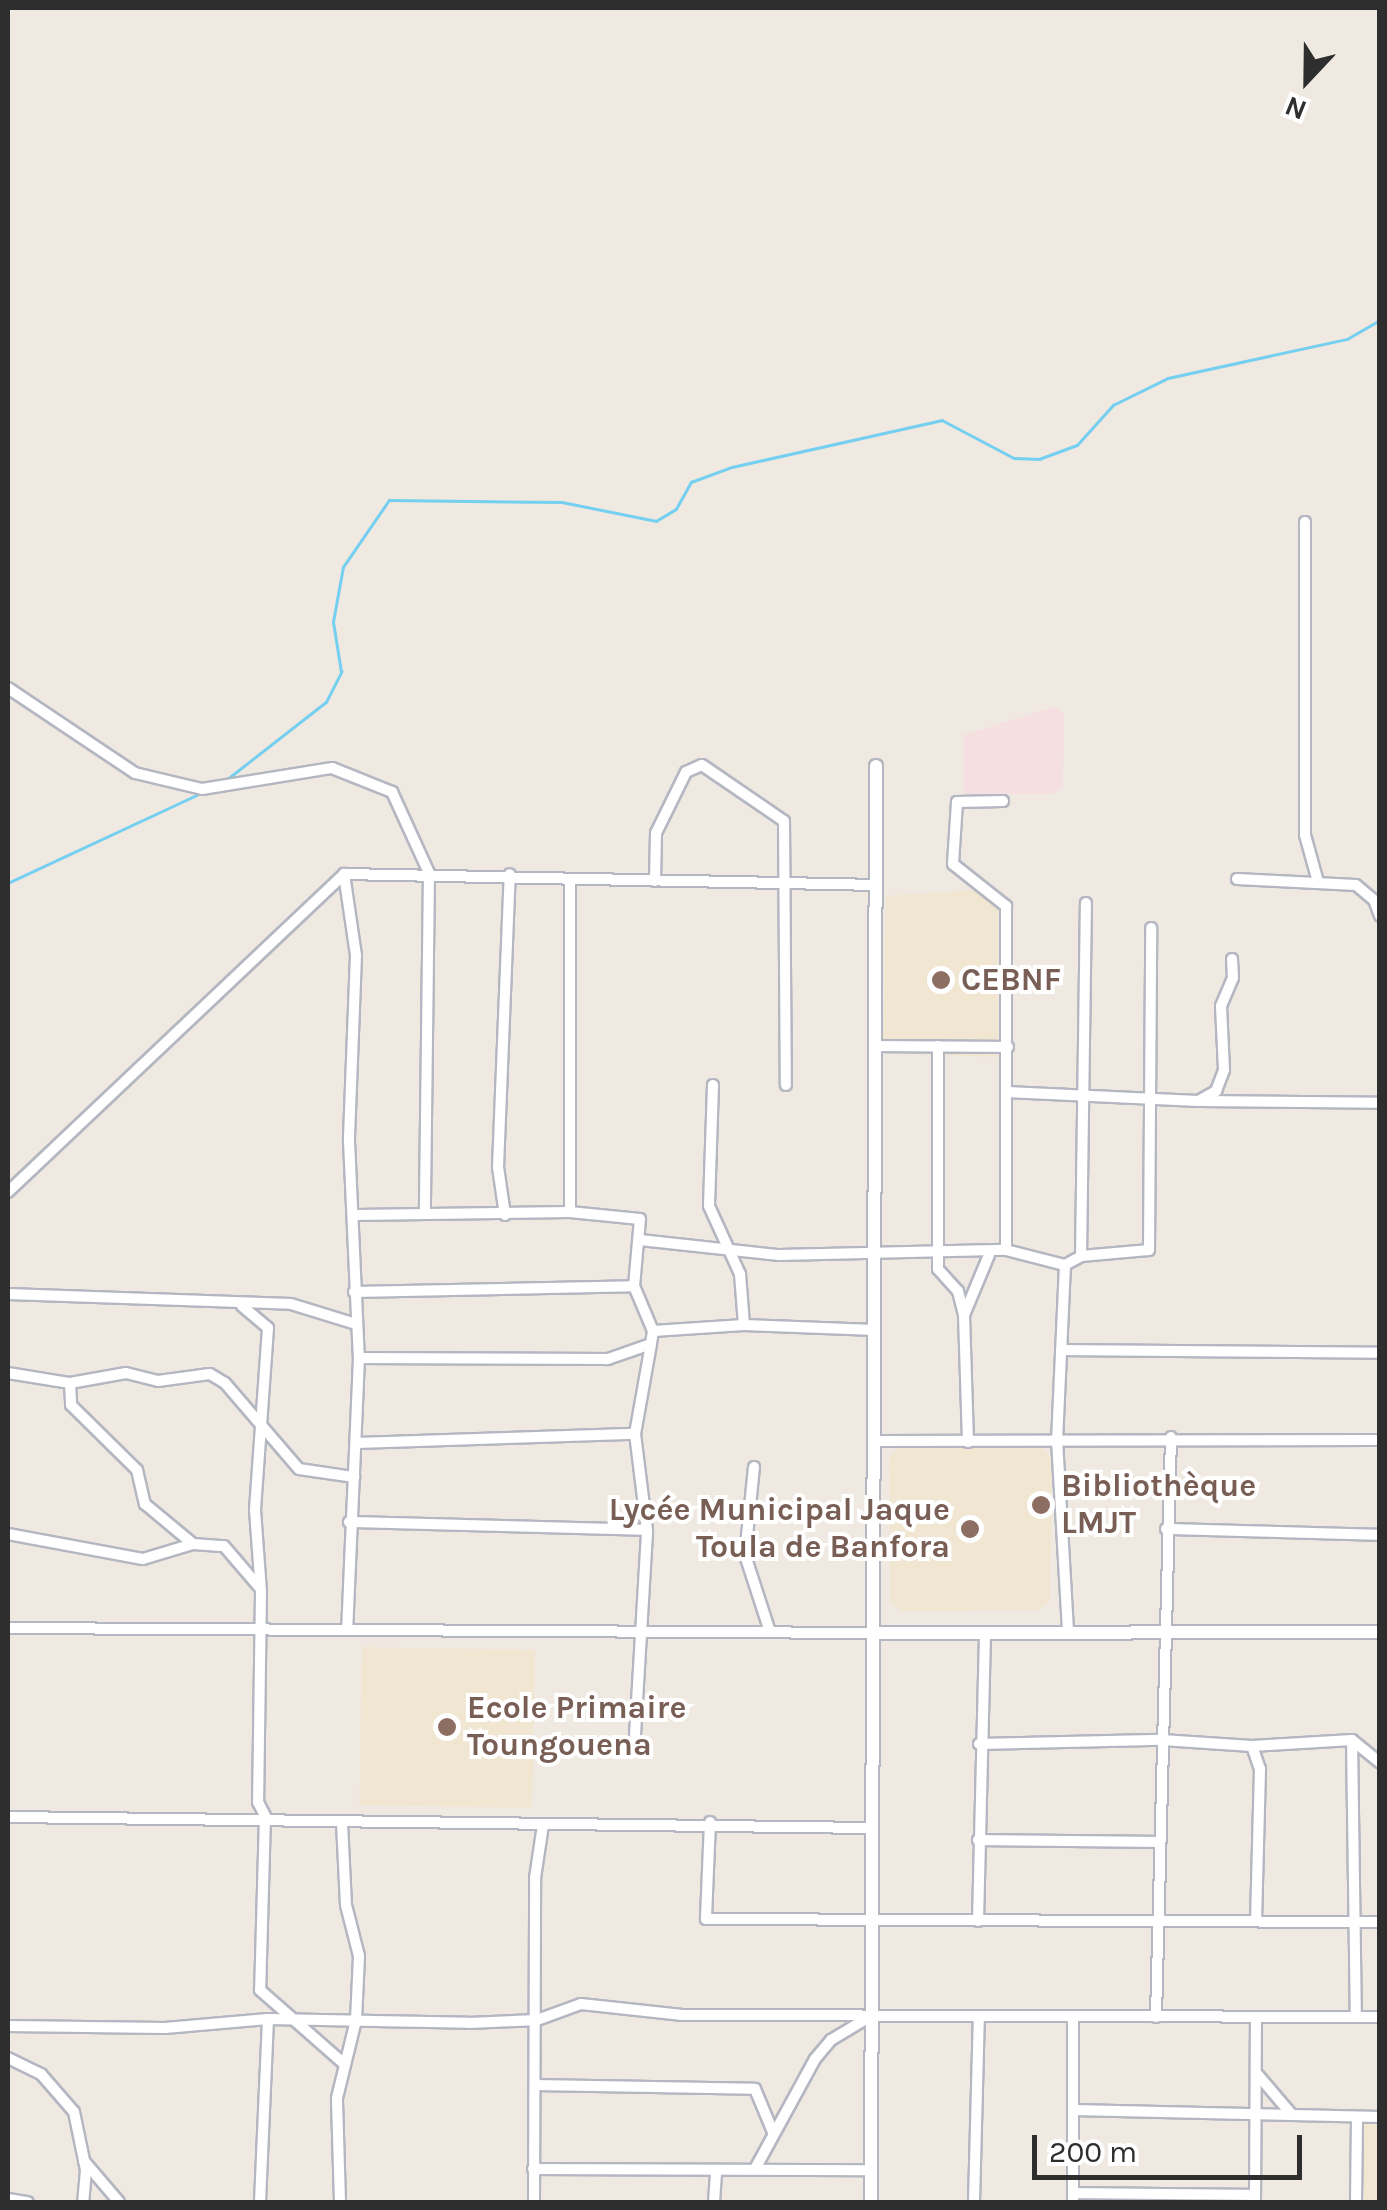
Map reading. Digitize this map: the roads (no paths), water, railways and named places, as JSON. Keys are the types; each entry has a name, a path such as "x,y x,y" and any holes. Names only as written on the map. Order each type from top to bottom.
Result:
{"street":[{"path":"1305,522 1304,835 1318,882"},
{"path":"8,688 135,772 202,789 332,768 392,792 429,873 425,1214"},
{"path":"655,881 656,832 686,772 702,765 784,821 786,1085"},
{"path":"871,2202 869,1919 877,1633 876,766"},
{"path":"1002,802 957,802 953,864 1006,906 1006,1250"},
{"path":"344,874 356,955 349,1082 358,1358 347,1630"},
{"path":"8,1192 344,874 510,874 570,880 876,885"},
{"path":"505,1215 498,1167 510,874"},
{"path":"1237,879 1356,884 1380,916"},
{"path":"570,880 570,1212"},
{"path":"1081,1256 1086,902"},
{"path":"640,1240 724,1249 874,1256 989,1254 1006,1250 1065,1265 1081,1256 1149,1250 1154,1098 1151,928"},
{"path":"1198,1100 1216,1091 1224,1070 1221,1006 1233,978 1232,960"},
{"path":"876,1046 1008,1047"},
{"path":"938,1046 938,1269 958,1290 964,1314 968,1442"},
{"path":"713,1086 709,1206 724,1249 740,1274 744,1325"},
{"path":"1007,1092 1380,1103"},
{"path":"355,1215 570,1212 640,1219 634,1286 653,1331 634,1434 647,1530 634,1735"},
{"path":"964,1314 989,1254"},
{"path":"1065,1265 1058,1440 1068,1632"},
{"path":"354,1292 634,1286"},
{"path":"8,1294 184,1296 242,1306 291,1304 356,1324"},
{"path":"242,1306 268,1328 255,1510 261,1588 258,1802 265,1816 260,1990 344,2063"},
{"path":"653,1331 744,1325 875,1330"},
{"path":"358,1358 608,1359 651,1344"},
{"path":"1060,1350 1380,1353"},
{"path":"8,1373 70,1383 126,1373 158,1381 210,1374 299,1469 354,1478"},
{"path":"70,1383 71,1405 137,1470 145,1504 193,1544"},
{"path":"356,1443 634,1434"},
{"path":"877,1441 1172,1437 1380,1440"},
{"path":"1156,2016 1166,1529 1172,1437"},
{"path":"754,1467 745,1556 770,1632"},
{"path":"349,1522 647,1530"},
{"path":"1166,1529 1380,1535"},
{"path":"8,1534 143,1559 193,1544 224,1546 261,1588"},
{"path":"8,1628 1380,1632"},
{"path":"978,1921 979,1744 985,1633"},
{"path":"979,1744 1162,1740 1252,1746 1352,1740 1380,1763"},
{"path":"1352,1740 1356,2016"},
{"path":"1252,1746 1260,1768 1256,1918"},
{"path":"8,1817 265,1816 342,1824 710,1822 873,1828"},
{"path":"710,1822 706,1919 1158,1922 1256,1918 1380,1922"},
{"path":"340,2202 344,2063 356,2020 359,1956 346,1905 342,1824"},
{"path":"534,2202 535,1878 543,1825"},
{"path":"978,1840 1159,1842"},
{"path":"8,2026 165,2028 268,2019 536,2020 582,2004 682,2015 1380,2016"},
{"path":"755,2169 823,2050 872,2016"},
{"path":"1073,2016 1072,2198 1255,2199 1259,2114 1256,2018"},
{"path":"974,2202 980,2017"},
{"path":"260,2202 268,2019"},
{"path":"8,2058 41,2074 74,2112 83,2160 84,2202"},
{"path":"1258,2075 1292,2115"},
{"path":"535,2085 755,2089 773,2132"},
{"path":"1073,2110 1380,2116"},
{"path":"1356,2118 1356,2202"},
{"path":"83,2160 120,2202"},
{"path":"533,2169 716,2174 755,2169 871,2170"},
{"path":"714,2202 716,2174"},
{"path":"8,2199 28,2202"}],"waterway":[{"path":"226,780 326,702 341,672 333,622 343,567 389,500 562,502 656,521 676,509 691,482 732,467 942,420 1014,458 1039,459 1077,445 1113,405 1168,378 1347,339 1380,320"},
{"path":"8,883 201,793"}],"place":[{"name":"CEBNF","path":"941,980"},
{"name":"Bibliothèque LMJT","path":"1041,1505"},
{"name":"Lycée Municipal Jaque Toula de Banfora","path":"970,1529"},
{"name":"Ecole Primaire Toungouena","path":"447,1727"}]}
